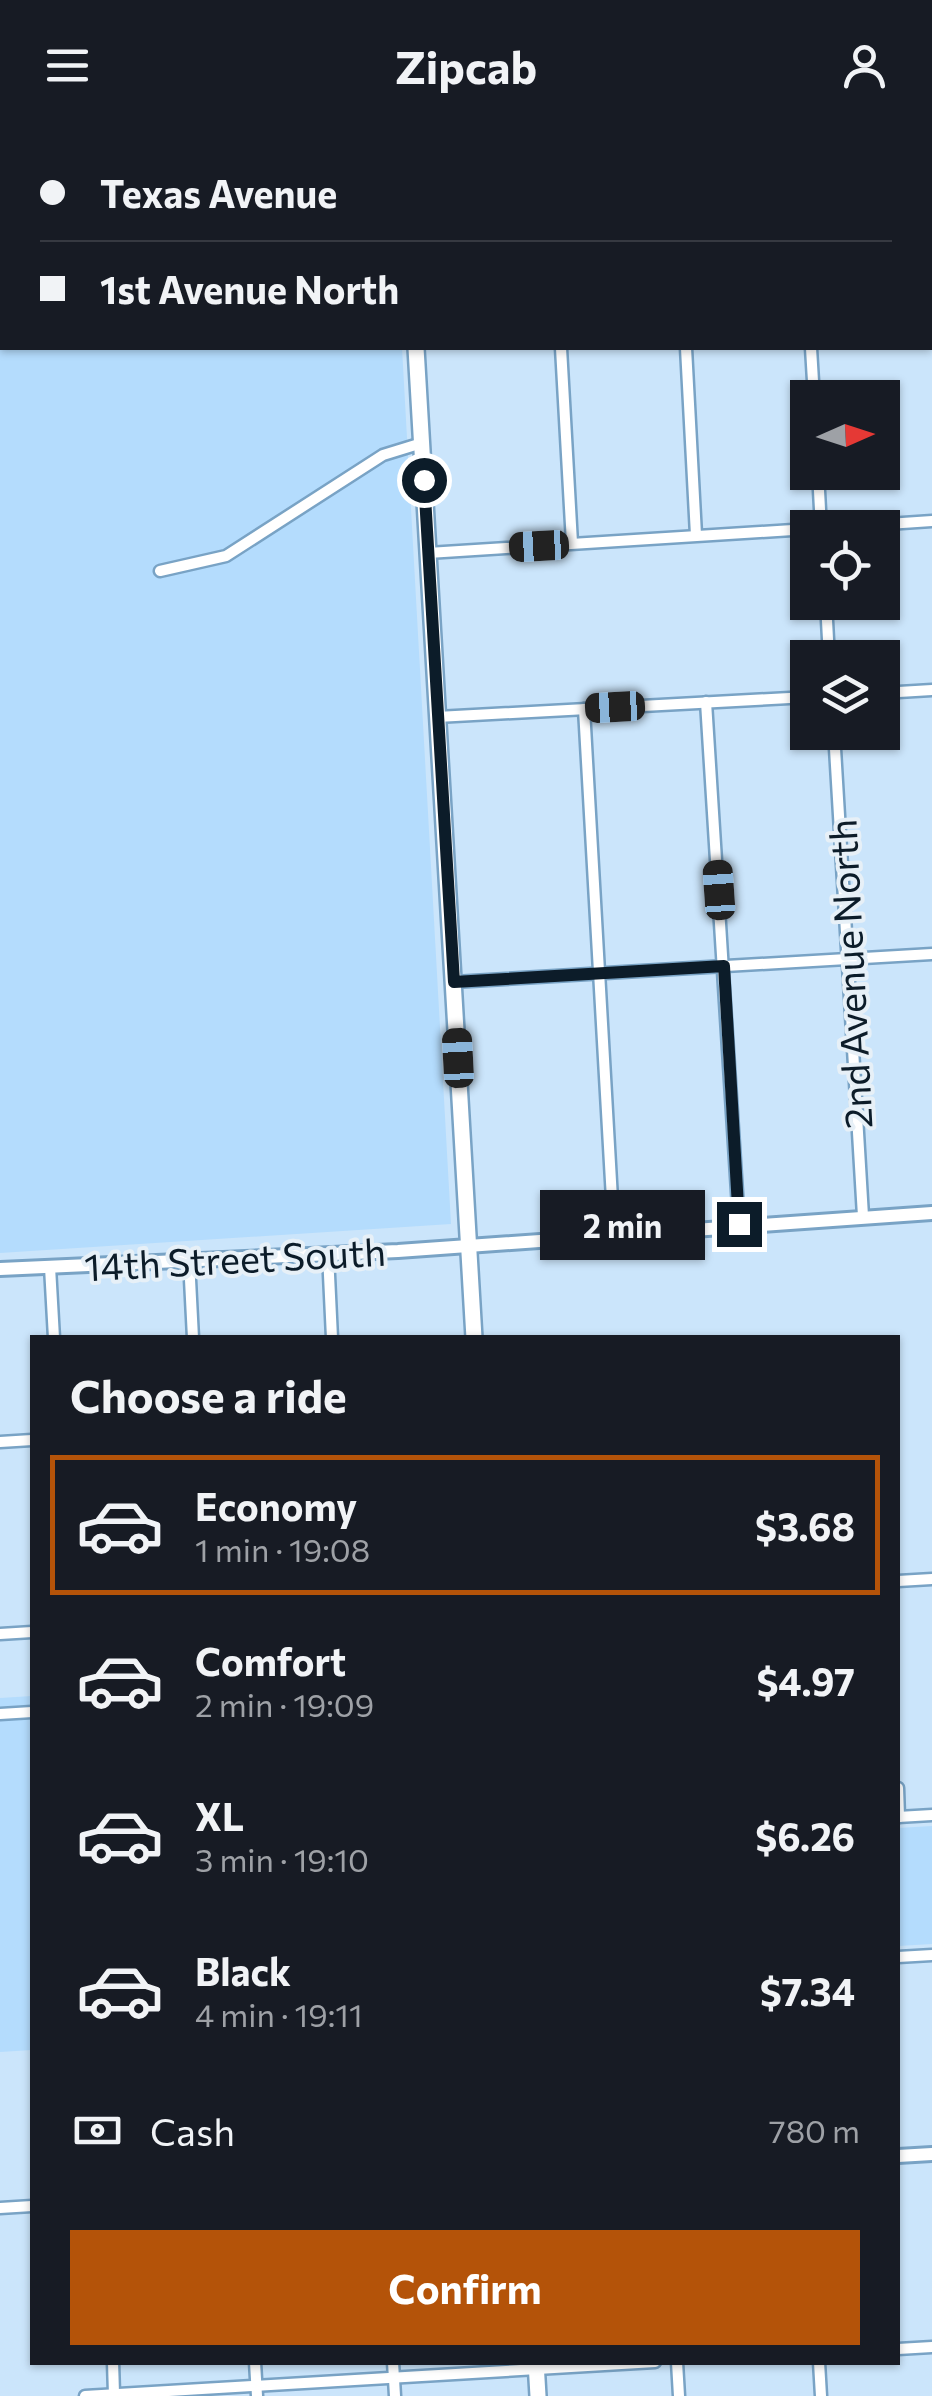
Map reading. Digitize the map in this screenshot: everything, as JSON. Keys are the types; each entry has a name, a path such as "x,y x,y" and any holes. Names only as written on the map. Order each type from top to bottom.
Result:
{"main road":[{"path":"416,350 474,1335"},
{"path":"537,2366 538,2396"}],"street":[{"path":"561,350 572,543"},
{"path":"686,350 696,535"},
{"path":"811,350 813,380"},
{"path":"160,571 226,556 383,455 422,443"},
{"path":"900,524 932,522"},
{"path":"428,552 790,530"},
{"path":"900,691 932,690"},
{"path":"437,717 790,698"},
{"path":"706,702 739,1224"},
{"path":"584,709 614,1234"},
{"name":"2nd Avenue North","path":"835,750 863,1216"},
{"path":"454,982 932,954"},
{"name":"14th Street South","path":"0,1269 328,1254 932,1212"},
{"path":"328,1254 332,1335"},
{"path":"188,1260 193,1335"},
{"path":"50,1267 54,1335"},
{"path":"0,1442 30,1440"},
{"path":"900,1581 932,1579"},
{"path":"0,1634 30,1632"},
{"path":"0,1714 30,1712"},
{"path":"900,1817 932,1815"},
{"path":"900,1957 932,1955"},
{"path":"900,2156 932,2154"},
{"path":"0,2208 30,2206"},
{"path":"900,2348 932,2346"},
{"path":"113,2365 114,2394"},
{"path":"255,2365 257,2391"},
{"path":"393,2365 395,2396"},
{"path":"85,2396 257,2391 566,2365"},
{"path":"677,2365 679,2396"},
{"path":"819,2365 821,2396"}],"shaded area":[{"path":"0,350 402,350 451,1224 0,1253"},
{"path":"30,1696 30,2050 0,2052 0,1698"},
{"path":"932,1826 932,1944 900,1946 900,1828"}],"route":[{"path":"424,480 454,982 724,966 739,1224"}]}
